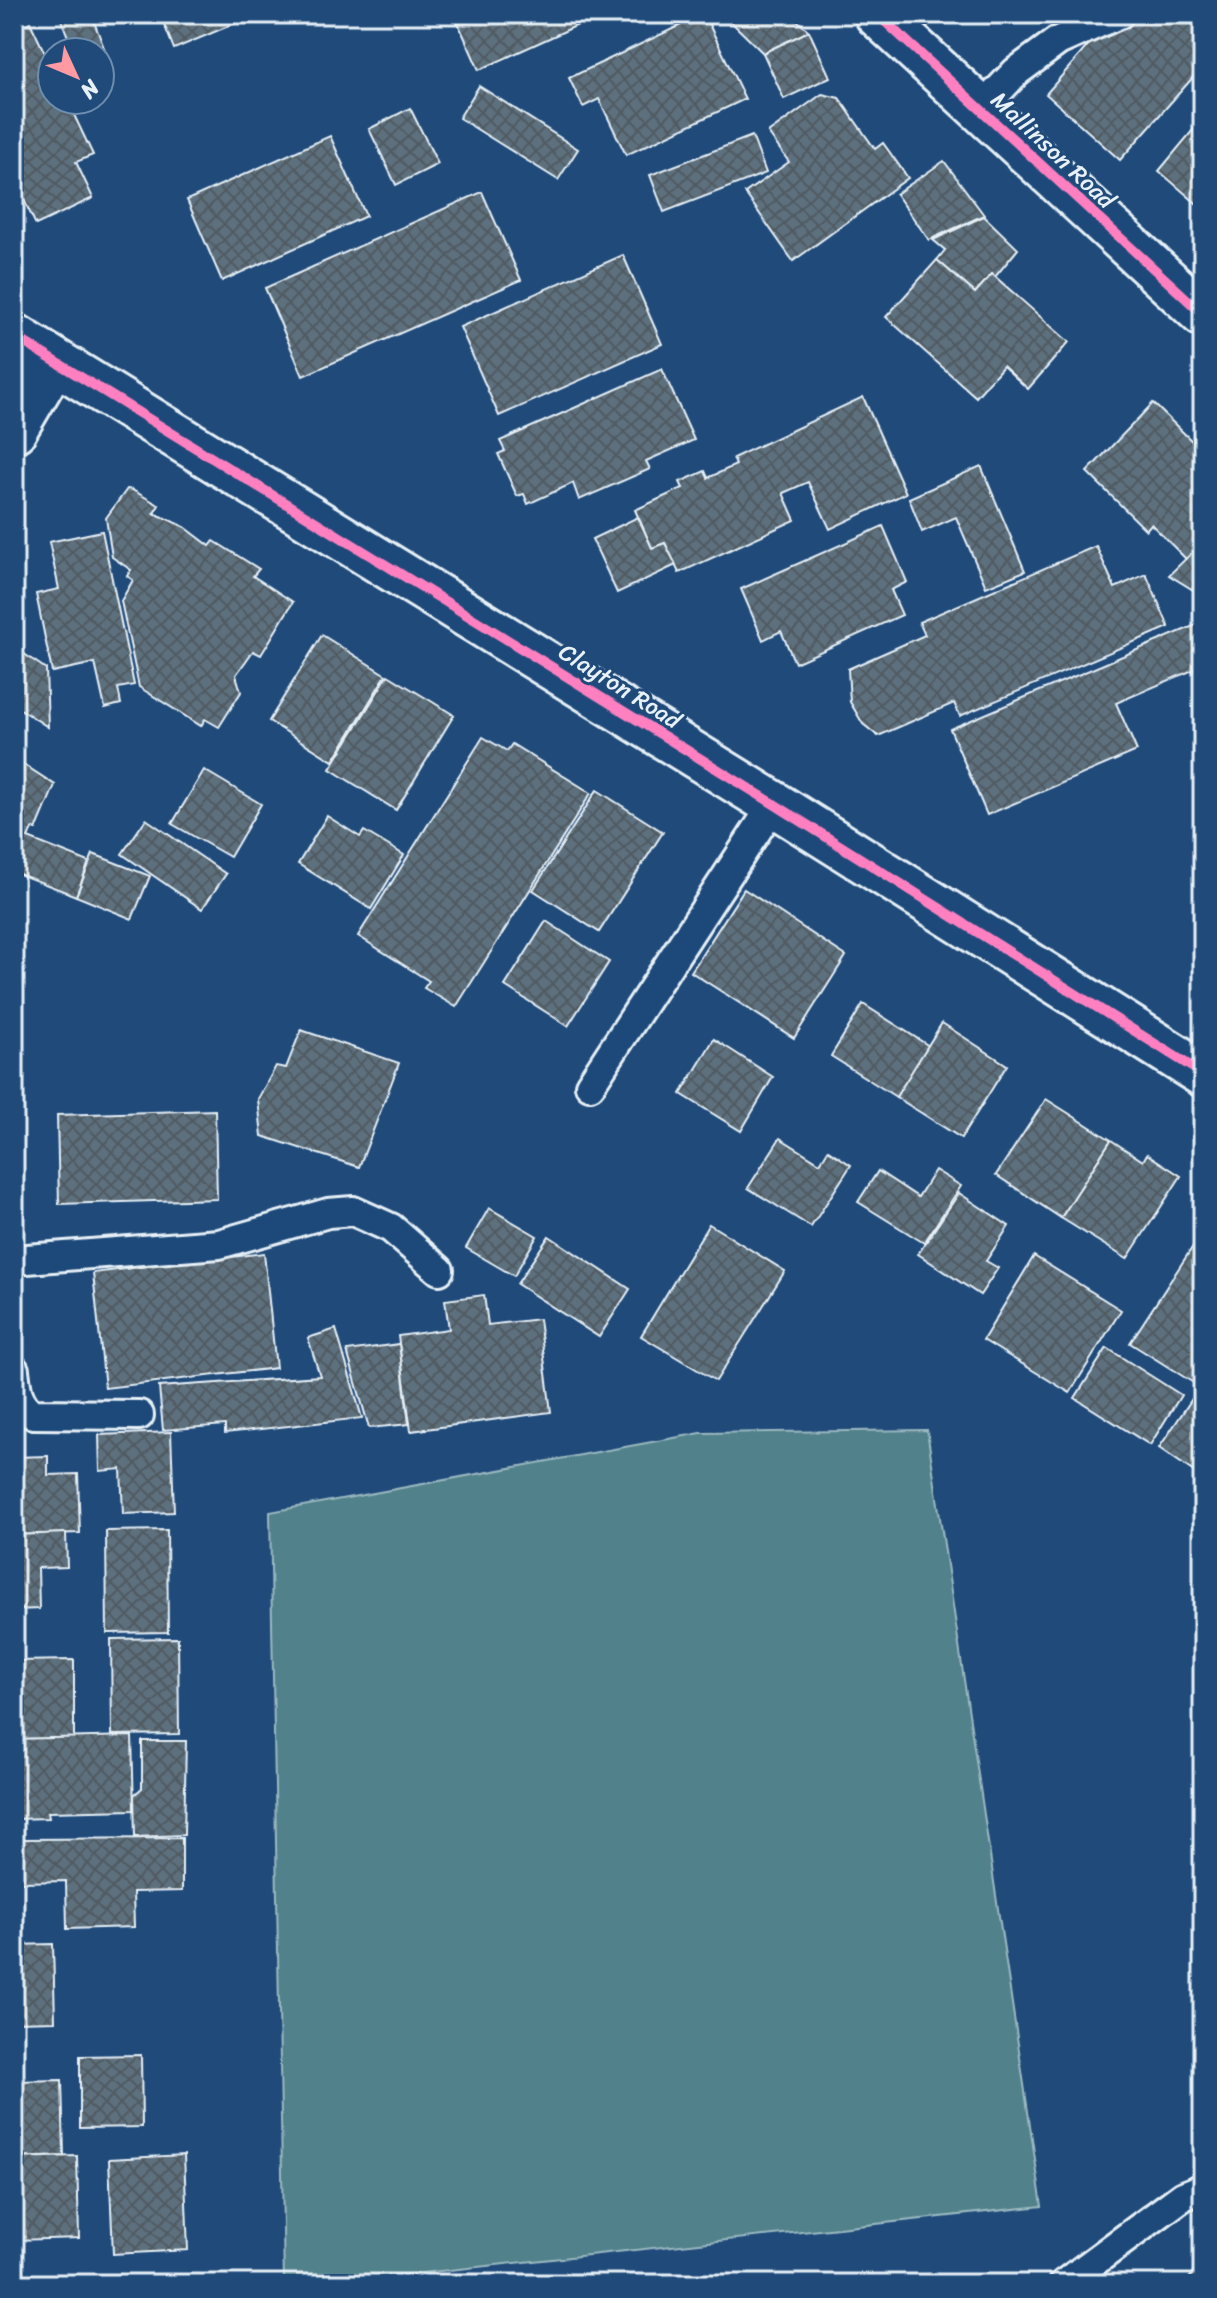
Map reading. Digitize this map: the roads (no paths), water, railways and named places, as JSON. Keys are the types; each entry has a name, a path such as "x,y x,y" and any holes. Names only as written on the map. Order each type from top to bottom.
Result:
{"street":[{"name":"Mallinson Road","path":"877,14 1203,314"},
{"name":"Clayton Road","path":"14,336 774,804 1203,1074"},
{"path":"14,430 54,362"}],"lane":[{"path":"980,110 1016,72 1058,41 1119,14"},
{"path":"590,1085 774,804"},
{"path":"14,1260 219,1244 328,1213 353,1211 391,1228 439,1270"},
{"path":"14,1370 17,1395 22,1407 32,1414 139,1415"},
{"path":"1064,2284 1183,2196 1203,2188"}]}
